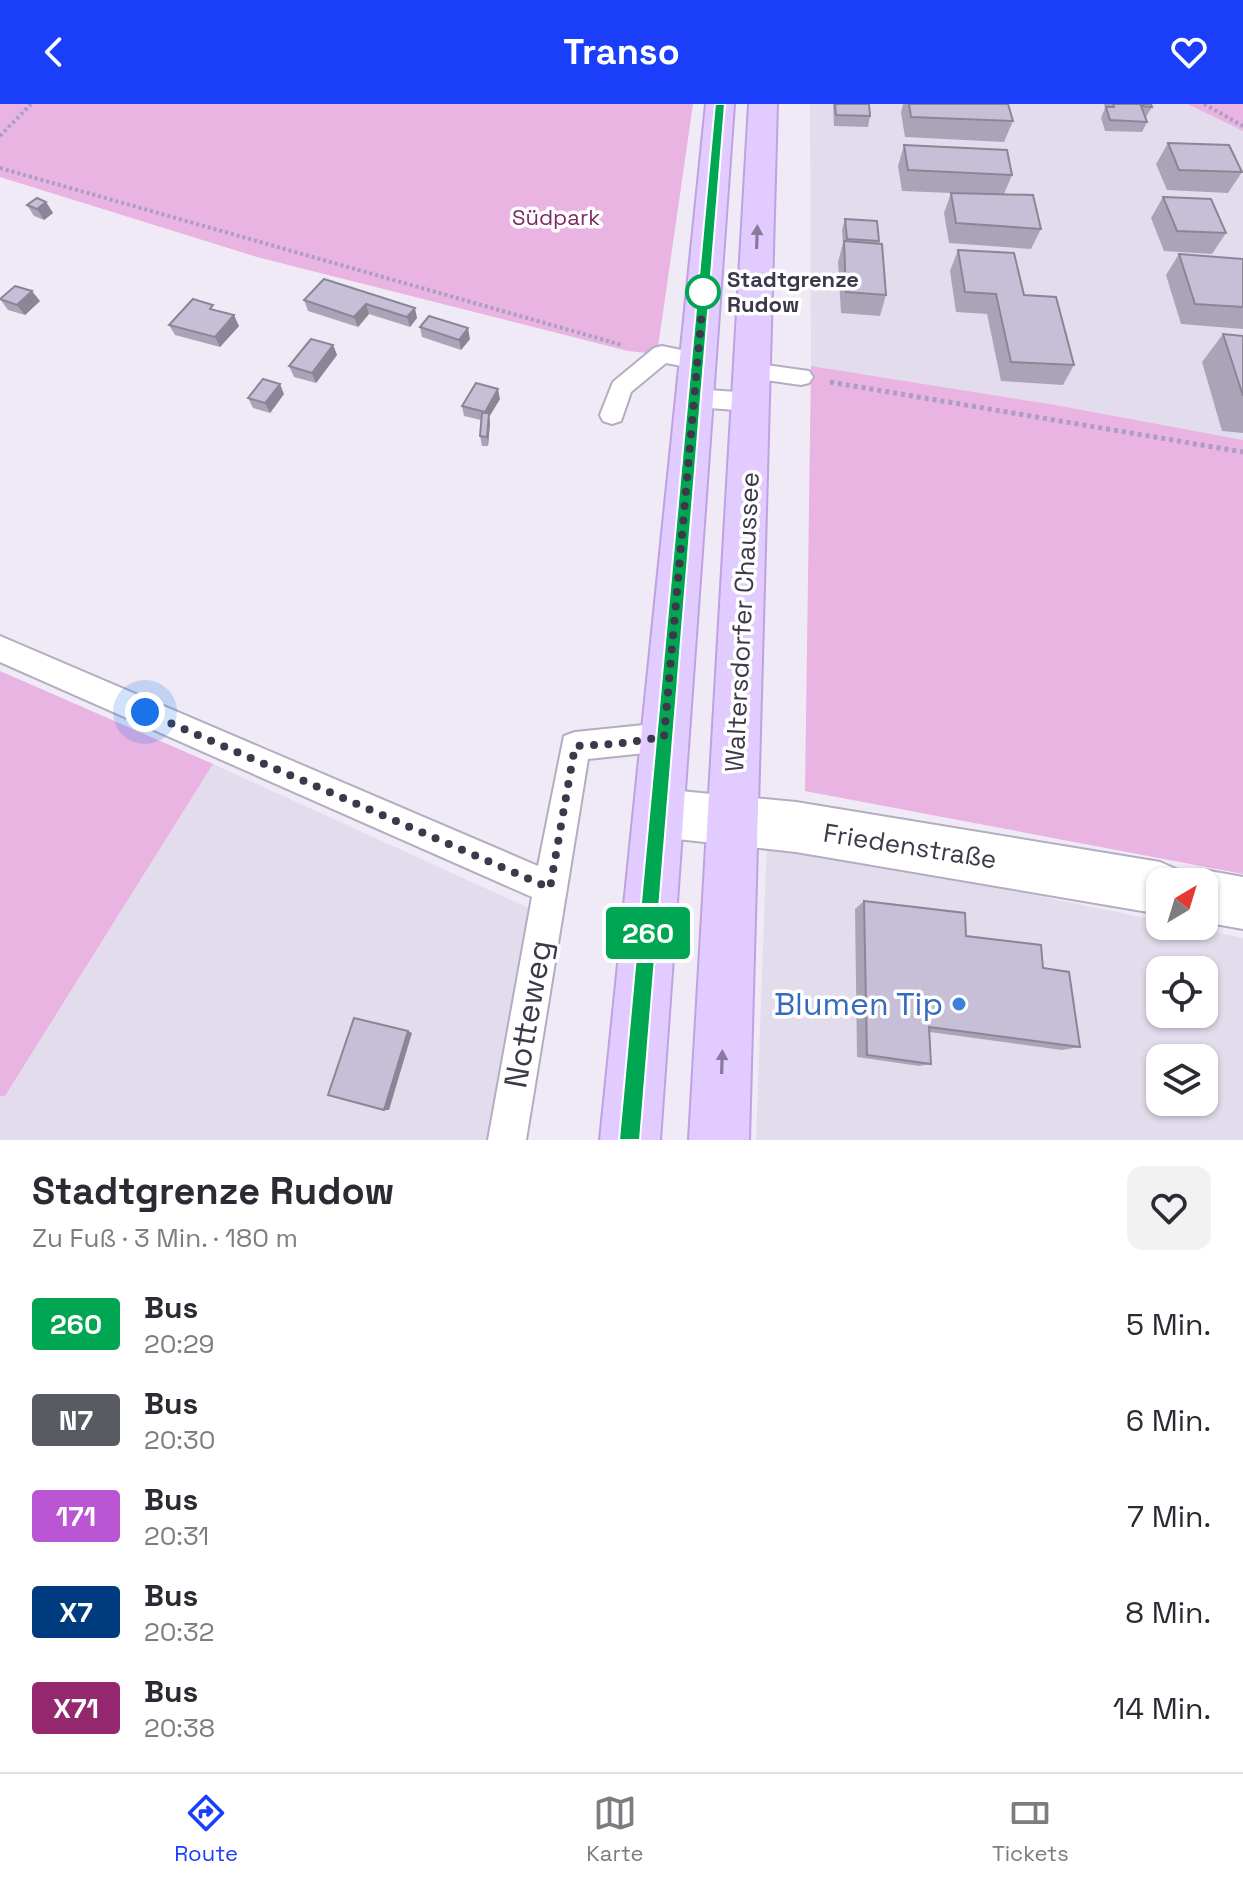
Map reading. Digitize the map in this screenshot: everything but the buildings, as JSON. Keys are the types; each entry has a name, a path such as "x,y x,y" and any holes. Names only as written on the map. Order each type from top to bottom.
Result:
{"main road":[{"path":"630,1140 659,813 685,371 720,104"},
{"name":"Waltersdorfer Chaussee","path":"719,1140 763,104"}],"street":[{"name":"Friedenstraße","path":"659,813 796,827 1146,886"},
{"path":"1218,899 1243,903"}],"lane":[{"path":"612,415 621,388 685,371 752,386 801,377"},
{"path":"0,649 550,888"},
{"name":"Notteweg","path":"507,1140 575,746 664,737"}],"path":[{"path":"0,136 31,104"},
{"path":"1204,104 1243,126"},
{"path":"0,168 685,371"},
{"path":"801,377 1243,452"}],"shaded area":[{"path":"810,104 1187,104 1243,131 1243,440 1061,406 811,366"},
{"path":"213,764 531,909 487,1140 0,1140 0,1096 5,1096"},
{"path":"767,840 1146,918 1146,940 1218,940 1218,933 1243,938 1243,1140 756,1140"}],"green space":[{"name":"Südpark","path":"0,104 693,104 657,354 628,351 257,257 0,177"},
{"path":"1187,104 1243,104 1243,131"},
{"path":"811,366 1061,406 1243,440 1243,874 805,791"},
{"path":"0,671 213,764 5,1096 0,1096"}],"bus line":[{"name":"260","path":"630,1140 720,104"}],"place":[{"name":"Stadtgrenze Rudow","path":"703,292"},
{"name":"Blumen Tip","path":"959,1004"}],"route":[{"path":"145,712 550,888 575,746 664,737 704,288 703,292"}]}
